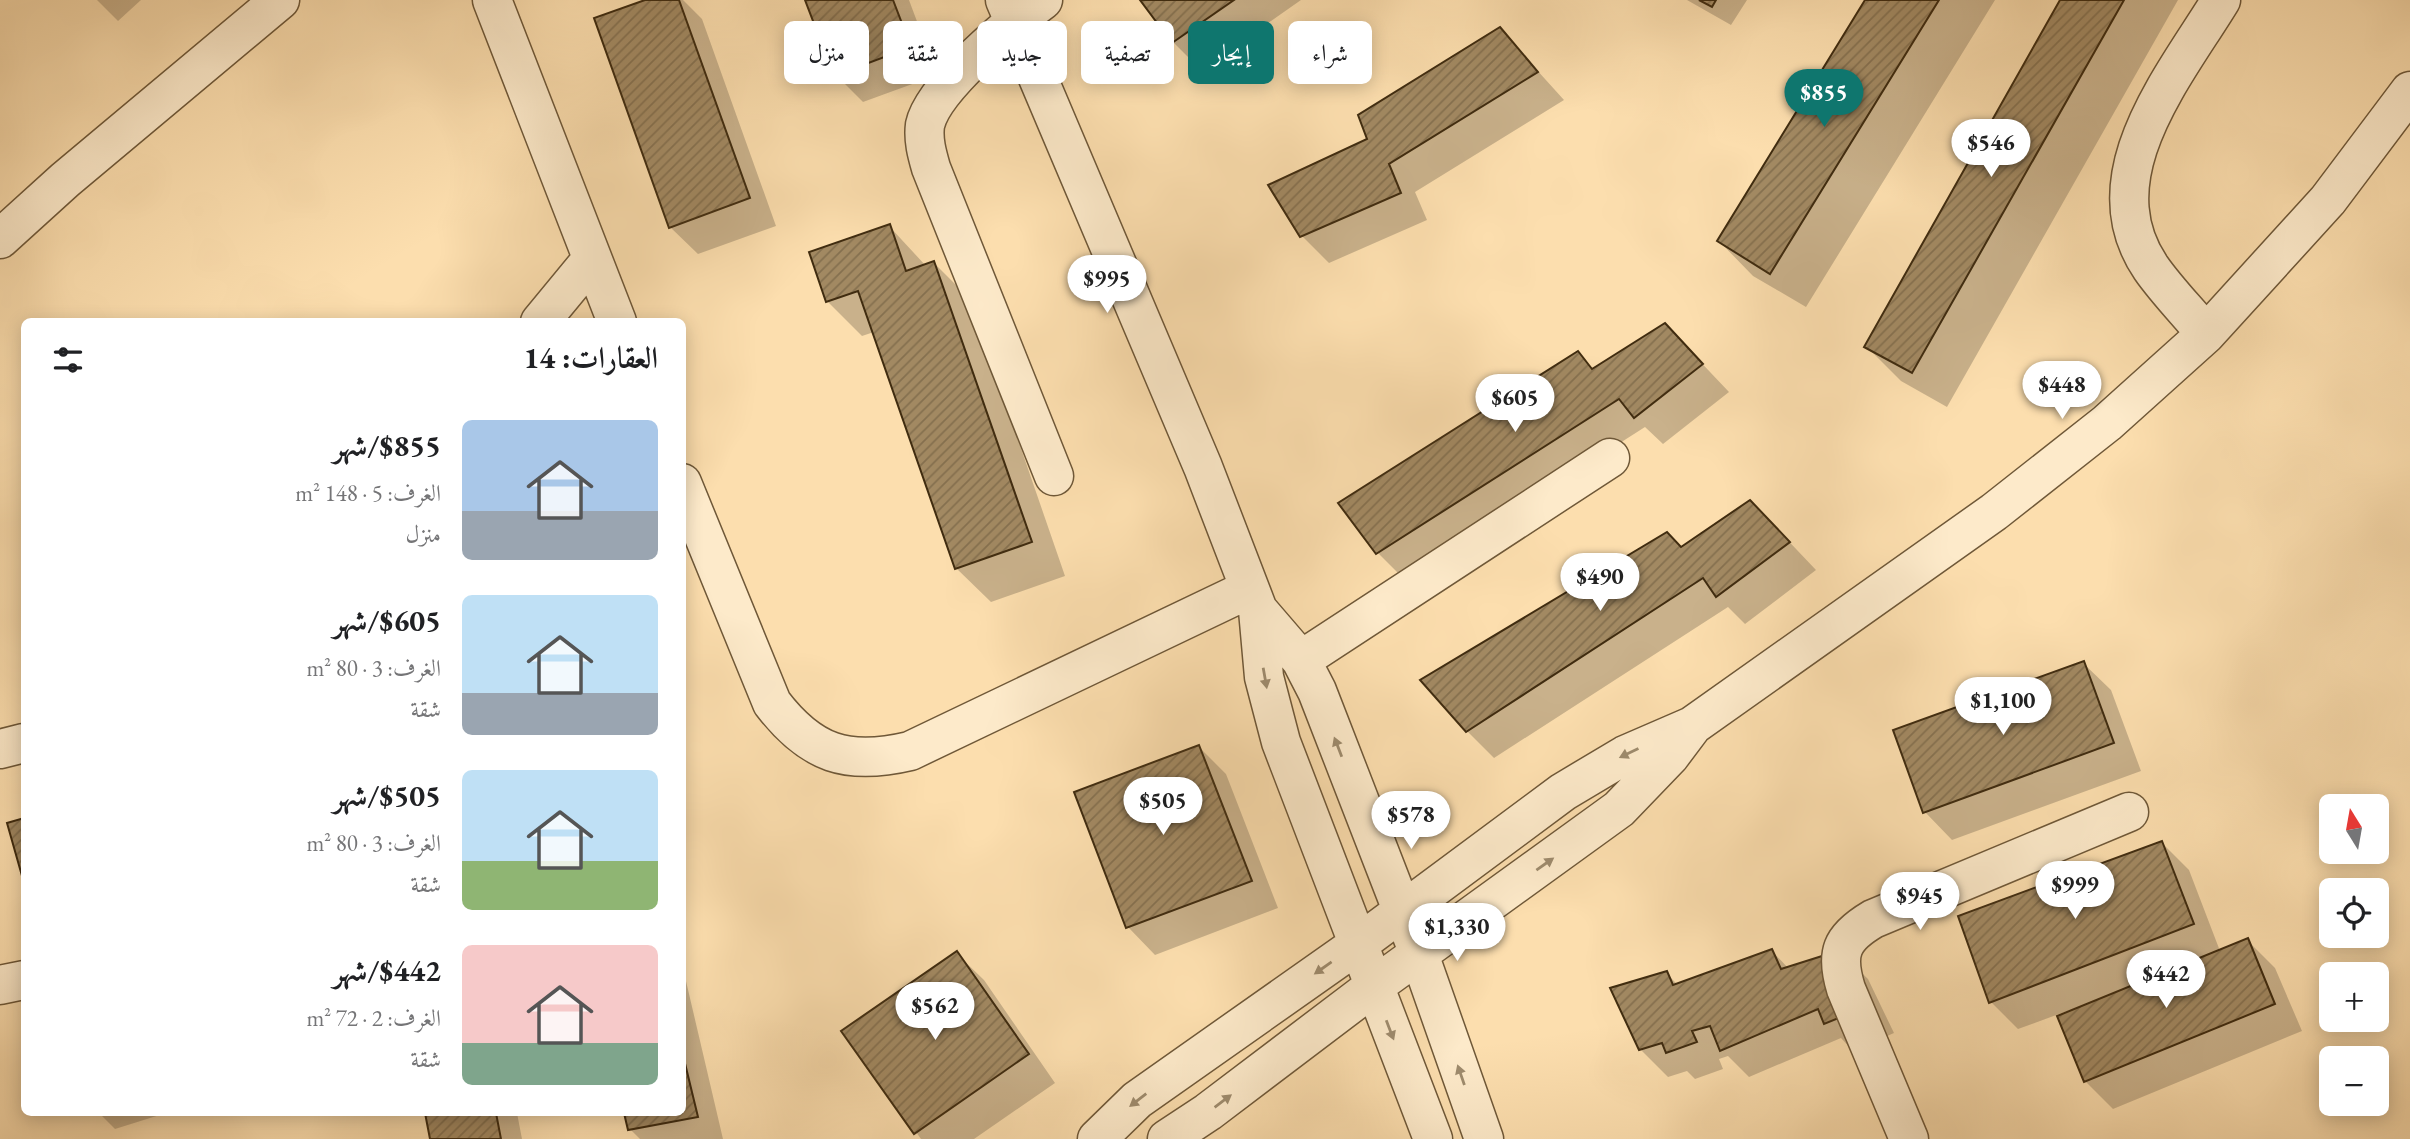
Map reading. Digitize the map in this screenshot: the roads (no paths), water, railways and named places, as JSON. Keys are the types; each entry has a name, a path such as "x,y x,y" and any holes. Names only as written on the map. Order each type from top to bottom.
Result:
{"street":[{"path":"0,239 65,180 280,0"},
{"path":"492,0 615,318"},
{"path":"2206,334 2150,267 2134,232 2129,194 2133,156 2148,120 2221,0"},
{"path":"1054,476 930,168 925,147 925,126 933,105 1020,7 1253,599 1271,709 1373,987 1433,1139"},
{"path":"1097,1139 1137,1100 1593,772 1692,726 1994,512 2107,423 2206,334 2328,200 2410,91"},
{"path":"544,318 592,259"},
{"path":"1301,660 1610,458"},
{"path":"686,493 772,703 791,728 817,747 846,757 879,759 910,751 1253,599"},
{"path":"1253,599 1301,660 1317,691 1419,954 1484,1139"},
{"path":"1167,1139 1208,1112 1373,987 1619,809 1662,765 1692,726"},
{"path":"0,749 21,744"},
{"path":"1907,1139 1839,968 1842,947 1854,929 2129,812"},
{"path":"0,985 21,981"}]}
